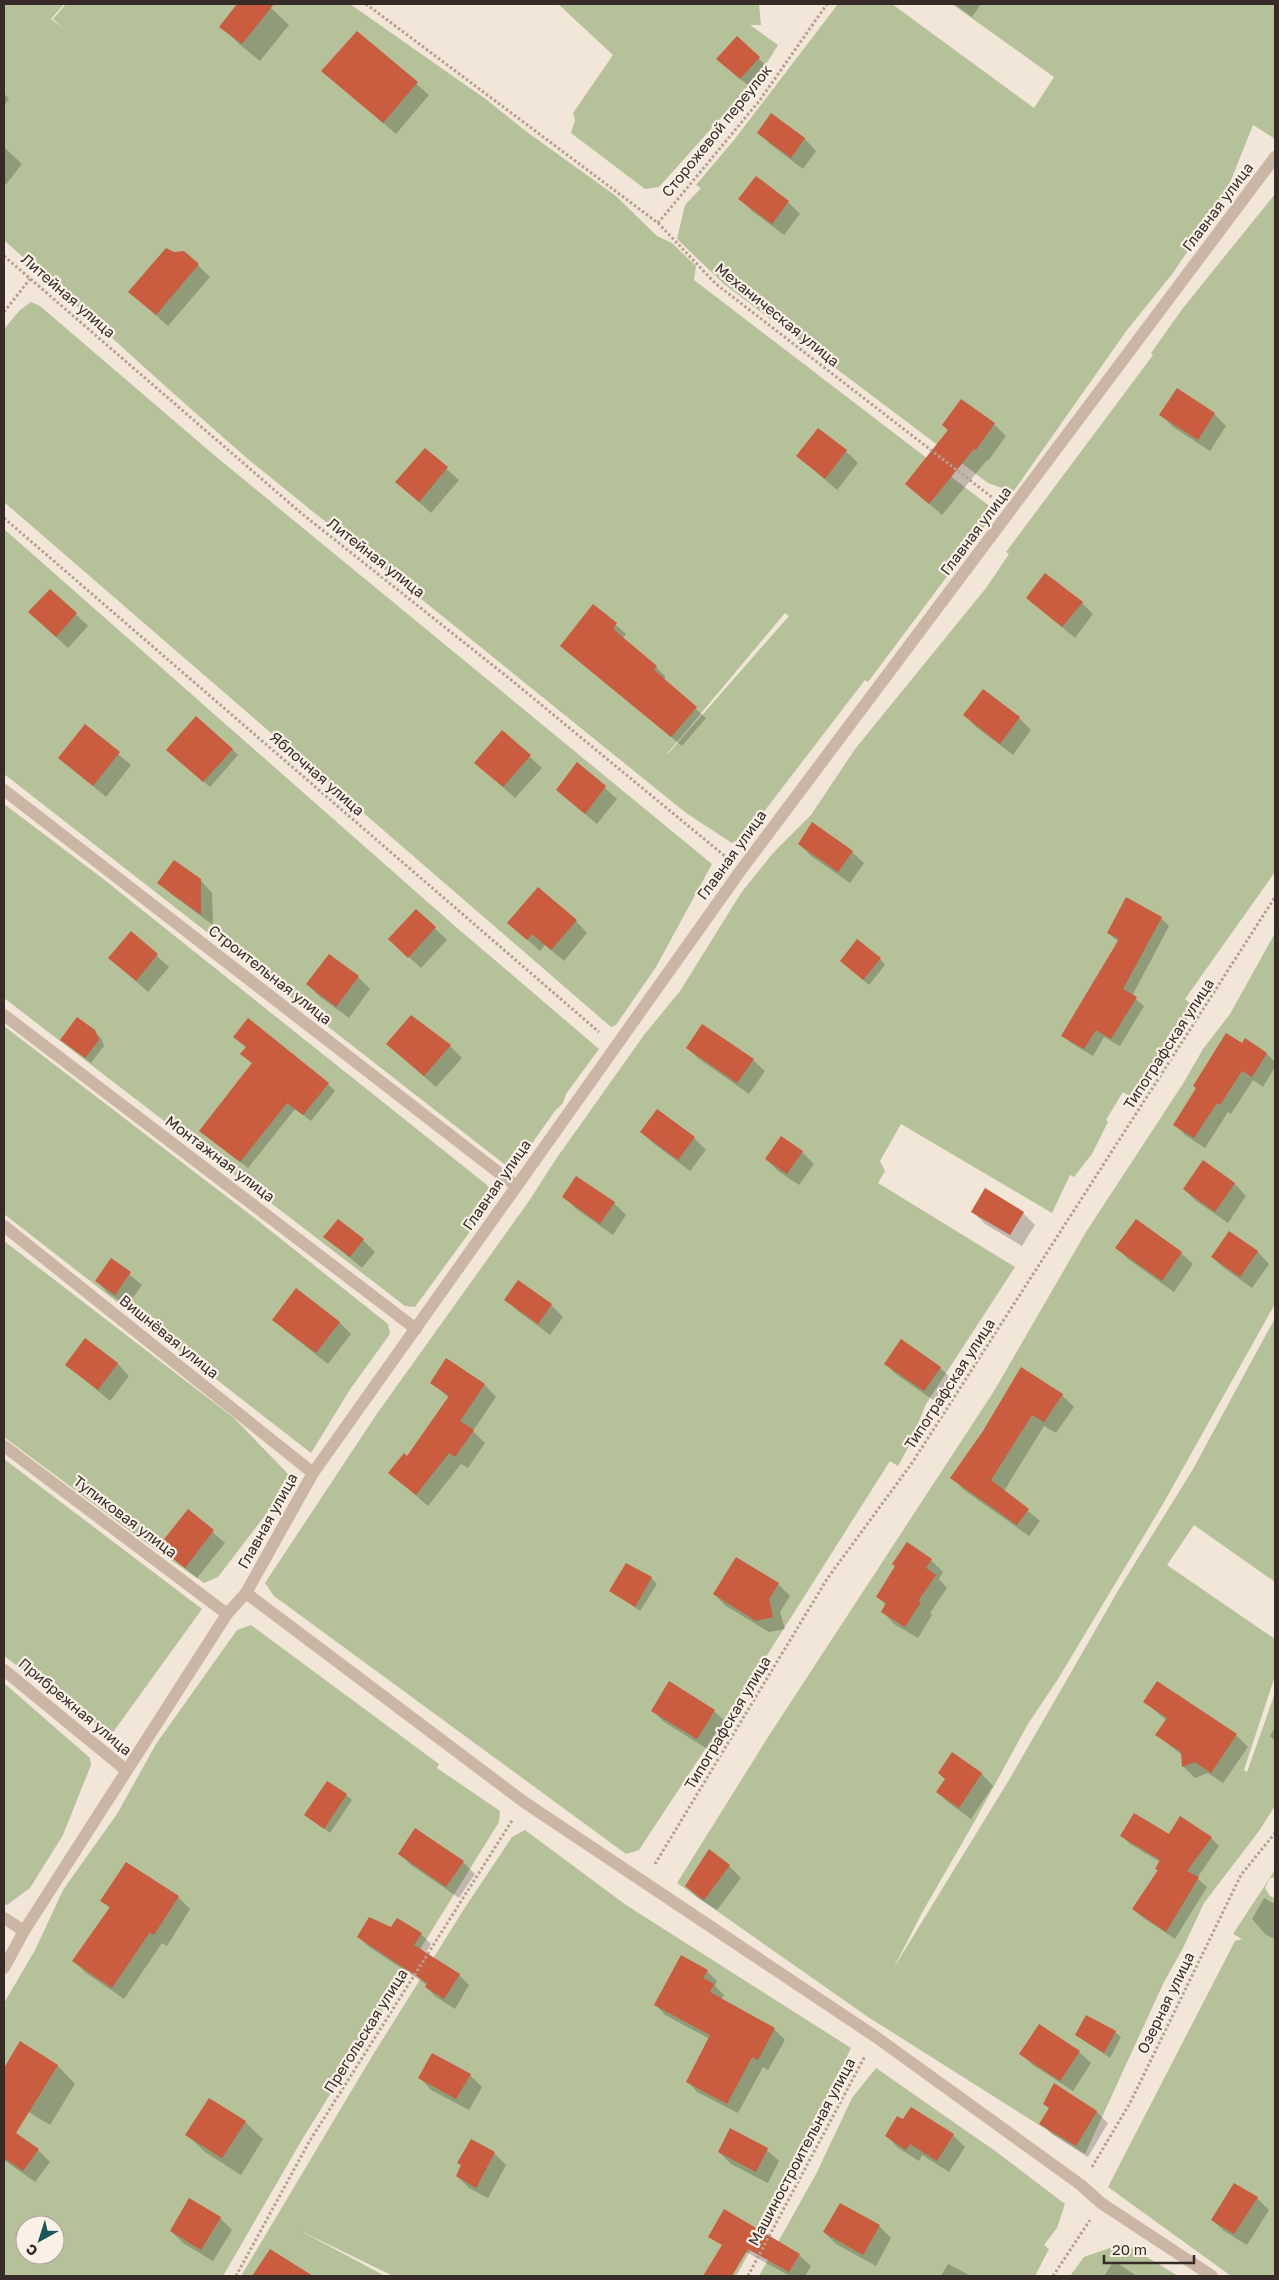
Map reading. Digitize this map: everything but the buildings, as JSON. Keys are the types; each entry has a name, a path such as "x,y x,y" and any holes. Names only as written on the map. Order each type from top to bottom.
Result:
{"street":[{"name":"Главная улица","path":"4,1968 24,1932 126,1770 227,1614 246,1593 313,1473 741,870 1011,512 1275,157"},
{"name":"Строительная улица","path":"4,790 516,1186"},
{"name":"Монтажная улица","path":"4,1015 416,1329"},
{"name":"Вишнёвая улица","path":"4,1226 313,1473"},
{"name":"Тупиковая улица","path":"4,1446 227,1614"},
{"path":"246,1593 524,1802 644,1884 876,2037 1081,2185 1101,2203 1212,2276"},
{"name":"Прибрежная улица","path":"4,1670 126,1770"},
{"path":"4,1918 24,1932"}],"path":[{"name":"Механическая улица","path":"366,4 658,222 716,284 1011,512"},
{"name":"Сторожевой переулок","path":"658,222 760,100 827,4"},
{"name":"Литейная улица","path":"4,256 301,513 510,679 741,870"},
{"path":"4,312 30,279"},
{"name":"Яблочная улица","path":"4,518 616,1048"},
{"name":"Типографская улица","path":"644,1884 827,1580 912,1463 1275,897"},
{"name":"Прегольская улица","path":"236,2276 309,2142 524,1802"},
{"name":"Озерная улица","path":"1081,2185 1130,2103 1241,1875 1275,1833"},
{"name":"Машиностроительная улица","path":"748,2276 876,2037"},
{"path":"1053,2276 1101,2203"}],"green space":[{"path":"4,4 64,4 51,19 63,28 53,19 66,4 350,4 487,100 527,132 616,196 657,236 672,243 696,266 694,280 996,511 868,682 865,680 746,835 732,843 686,813 249,460 4,240","holes":["785,613 789,616 667,755"]},
{"path":"558,4 759,4 761,25 750,25 778,45 760,74 659,187 645,189 571,133 575,120 573,113 613,55"},
{"path":"838,4 892,4 1034,108 1054,77 952,4 1275,4 1275,139 1253,125 1225,195 1173,273 1127,330 1013,492 988,483 724,284 677,239 685,205 701,188 696,185 734,140"},
{"path":"1275,194 1275,872 1185,999 1195,1007 1135,1100 1123,1092 1106,1120 1108,1122 1092,1154 1074,1177 1070,1175 1052,1213 901,1124 880,1161 885,1171 878,1183 1015,1267 926,1404 909,1446 898,1466 890,1461 771,1649 639,1850 626,1854 274,1596 265,1583 376,1415 529,1201 556,1159 644,1035 680,991 741,893 773,853 811,815 855,749 986,588 1009,554 1006,552 1153,355 1151,353 1183,308"},
{"path":"31,302 40,306 214,455 712,864 656,967 616,1025 611,1027 4,502 4,329 20,310"},
{"path":"4,529 456,927 599,1049 566,1094 563,1103 555,1111 516,1166 508,1167 4,774"},
{"path":"4,804 102,878 487,1185 496,1196 415,1307 405,1306 4,998"},
{"path":"1275,933 1275,1304 1163,1504 1058,1679 1028,1724 923,1911 893,1969 1009,1780 1119,1589 1193,1469 1275,1318 1275,1582 1194,1525 1167,1565 1275,1639 1275,1676 1244,1770 1247,1772 1275,1693 1275,1806 1259,1831 1204,1903 1183,1948 1164,1982 1085,2154 868,2017 677,1883 770,1734 994,1391 1086,1232 1184,1082 1203,1049 1230,1014"},
{"path":"4,1026 252,1216 388,1324 390,1334 351,1388 311,1453 4,1214"},
{"path":"4,1241 234,1418 293,1479 218,1577 204,1583 142,1540 4,1437"},
{"path":"4,1459 202,1609 111,1735 4,1656"},
{"path":"251,1625 439,1764 437,1768 500,1811 499,1822 303,2138 223,2276 4,2276 4,2008 6,2005 4,2003 35,1950 63,1890 117,1814 156,1744 237,1630"},
{"path":"4,1683 90,1758 91,1765 63,1835 30,1888 7,1905 4,1904"},
{"path":"525,1830 626,1905 851,2048 796,2162 799,2163 736,2276 393,2276 299,2230 385,2276 241,2276 371,2058 464,1909 512,1837"},
{"path":"1275,1870 1275,1877 1270,1878 1265,1888 1270,1896 1275,1898 1275,2276 1231,2276 1108,2187 1235,1941 1242,1939 1233,1934"},
{"path":"876,2068 998,2153 1065,2204 1057,2228 1044,2245 1049,2249 1035,2276 759,2276 816,2174 852,2098"},
{"path":"1124,2243 1178,2276 1070,2276 1084,2257"}]}
